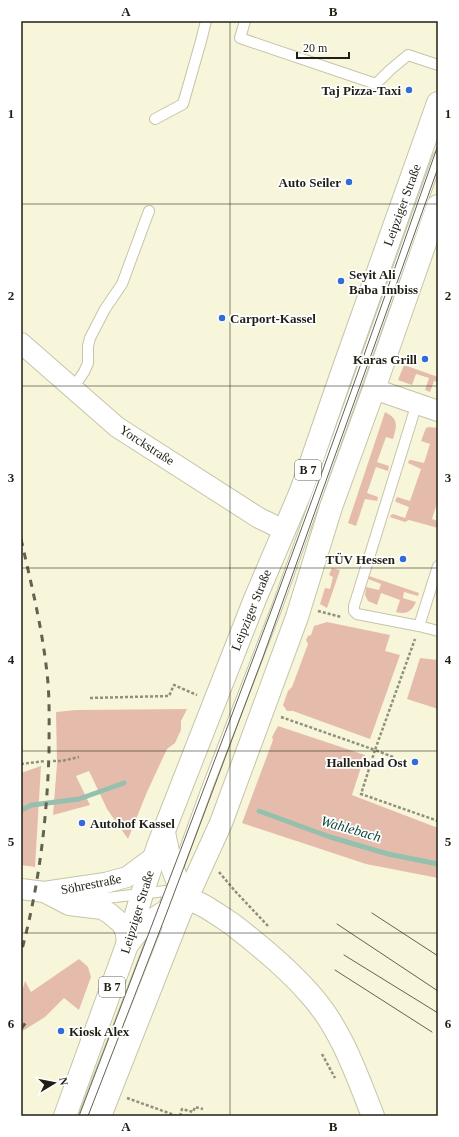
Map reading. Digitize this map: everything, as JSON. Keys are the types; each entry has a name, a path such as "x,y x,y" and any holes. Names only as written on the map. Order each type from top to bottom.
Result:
{"main road":[{"name":"Leipziger Straße","path":"65,1116 127,945 154,857 255,599 293,533 301,491 342,370 438,103"},
{"name":"B 7","path":"100,1116 178,888 221,823 297,617 331,507 438,206"},
{"path":"164,832 178,888 232,924 286,969 310,993 330,1021 342,1042 373,1116"},
{"path":"127,945 140,928 161,914 178,888"}],"street":[{"name":"Yorckstraße","path":"21,343 118,427 259,518 293,533"},
{"path":"374,389 438,411"},
{"name":"Söhrestraße","path":"21,890 44,892 99,884 127,877 154,857"},
{"name":"Söhrestraße","path":"44,892 69,905 102,909 110,913 122,924 126,933 127,945"}],"lane":[{"path":"155,120 183,104 202,41 206,21"},
{"path":"244,21 240,38 376,84 408,55 438,65"},
{"path":"44,892 86,898 107,898 178,888 293,533 438,157"},
{"path":"73,388 84,372 88,362 88,346 90,338 105,309 122,284 149,211"},
{"path":"417,403 354,606 354,611 357,614 438,631"},
{"path":"419,626 438,566"},
{"path":"84,1116 161,914"}],"path":[{"path":"415,639 375,750 361,794 438,821"},
{"path":"90,698 169,696 174,684 203,697"},
{"path":"275,715 393,757"},
{"path":"53,761 62,761 79,757"},
{"path":"21,764 45,761"},
{"path":"124,1097 178,1116 182,1109 193,1112 195,1107 203,1109"}],"shaded area":[{"path":"404,365 438,377 438,382 434,381 430,392 425,390 429,378 416,374 412,385 398,380"},
{"path":"385,412 393,417 396,427 393,439 386,437 377,462 389,466 388,471 376,467 367,493 378,497 377,501 365,499 356,526 348,523"},
{"path":"426,428 438,428 438,500 432,519 438,521 438,528 409,520 405,522 390,517 393,514 405,518 409,507 395,501 397,497 410,501 421,469 408,463 409,460 411,460 424,463 430,444 421,441"},
{"path":"332,568 340,570 327,608 320,604 325,588 330,589 333,577 329,575"},
{"path":"369,576 419,593 418,596 404,592 403,598 416,602 413,608 406,613 396,612 400,600 381,593 377,605 368,601 365,595 366,587 379,590 381,584 368,579"},
{"path":"327,622 390,635 385,651 400,655 370,739 293,711 287,711 283,705 288,691 292,687 308,644 306,640 308,636 311,635 314,626"},
{"path":"420,658 438,660 438,709 407,699"},
{"path":"187,709 181,721 181,730 175,743 167,749 147,792 128,839 107,809 89,771 76,776 90,805 53,815 57,764 56,712 76,710"},
{"path":"278,726 365,755 352,795 438,828 438,878 366,864 242,823 273,740 272,737"},
{"path":"41,766 35,867 21,865 21,773"},
{"path":"79,959 88,967 91,977 79,1010 64,998 45,1017 21,1032 21,995 25,981 31,992"}],"waterway":[{"name":"Wahlebach","path":"21,810 32,805 79,799 124,783"},
{"name":"Wahlebach","path":"259,811 330,837 388,854 438,864"}],"tram line":[{"path":"79,1116 294,549 357,376 438,145"},
{"path":"88,1116 263,657 438,168"},
{"path":"372,913 438,956"},
{"path":"337,924 438,991"},
{"path":"344,955 438,1013"},
{"path":"335,970 432,1032"}],"railway":[{"path":"21,539 36,605 45,656 49,702 49,752 44,828 33,903 21,953"},
{"path":"21,1029 26,1022"}],"place":[{"name":"Taj Pizza-Taxi","path":"409,90"},
{"name":"Auto Seiler","path":"349,182"},
{"name":"Seyit Ali Baba Imbiss","path":"341,281"},
{"name":"Carport-Kassel","path":"222,318"},
{"name":"Karas Grill","path":"425,359"},
{"name":"TÜV Hessen","path":"403,559"},
{"name":"Hallenbad Ost","path":"415,762"},
{"name":"Autohof Kassel","path":"82,823"},
{"name":"Kiosk Alex","path":"61,1031"}]}
